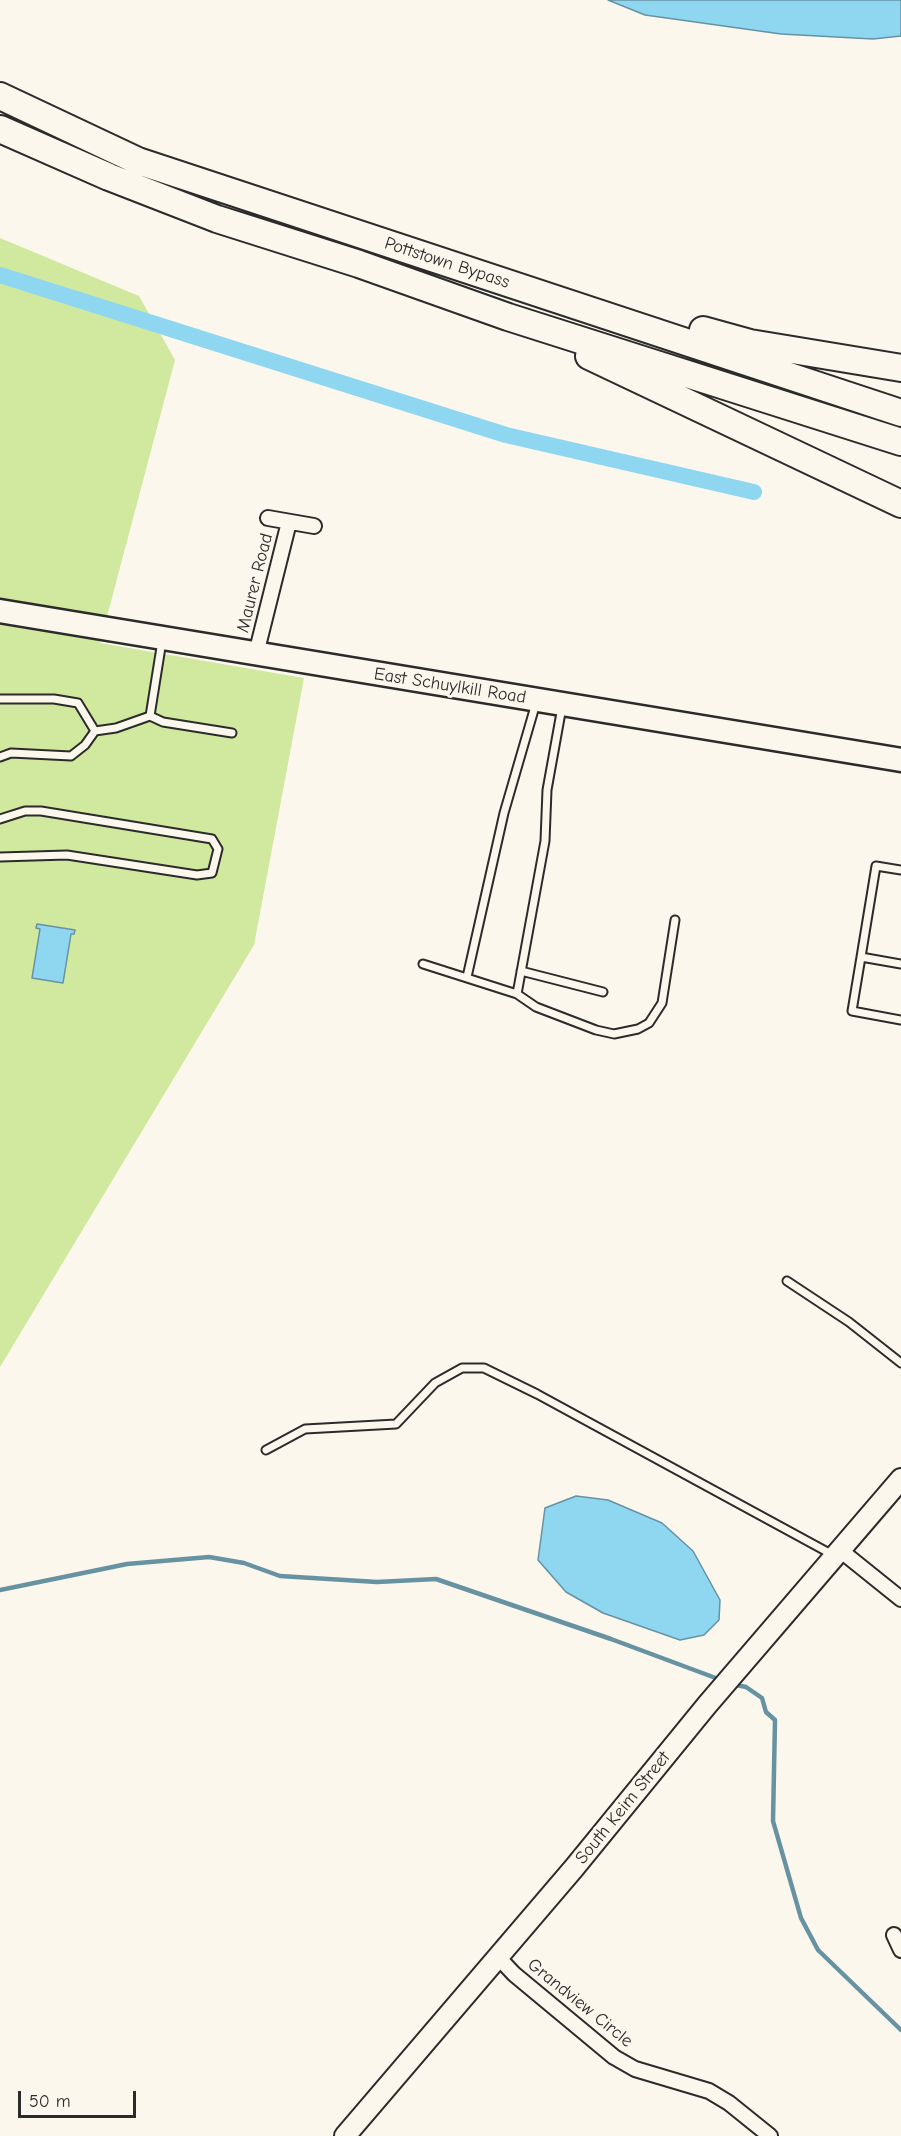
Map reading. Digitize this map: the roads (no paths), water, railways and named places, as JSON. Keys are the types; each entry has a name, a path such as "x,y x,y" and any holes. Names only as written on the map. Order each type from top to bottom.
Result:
{"highway":[{"name":"Pottstown Bypass","path":"0,96 138,161 901,412"},
{"name":"Pottstown Bypass","path":"0,129 109,177 217,219 359,264 508,317 901,442"},
{"path":"382,241 750,343 901,368"},
{"path":"508,317 901,504"}],"main road":[{"name":"East Schuylkill Road","path":"0,611 901,760"}],"street":[{"name":"Maurer Road","path":"268,518 314,526"},
{"name":"Maurer Road","path":"256,654 289,522"},
{"name":"South Keim Street","path":"345,2136 498,1957 707,1705 901,1479"},
{"path":"837,1553 901,1599"},
{"path":"894,1935 901,1950"},
{"name":"Grandview Circle","path":"498,1957 514,1974 614,2057 635,2069 709,2091 729,2103 760,2133"}],"lane":[{"path":"150,716 162,638"},
{"path":"0,699 54,699 78,703 96,731"},
{"path":"466,977 504,813 536,700"},
{"path":"518,994 545,841 547,790 562,705"},
{"path":"0,757 11,753 71,756 85,745 96,731 116,728 150,716 163,722 232,733"},
{"path":"0,819 25,811 40,811 212,839 218,849 212,873 197,875 67,855 4,856"},
{"path":"901,870 876,866 852,1011 901,1020"},
{"path":"423,964 518,994 536,1006 596,1030 614,1034 638,1029 649,1023 662,1003 675,920"},
{"path":"861,957 901,964"},
{"path":"522,971 603,992"},
{"path":"787,1281 849,1322 901,1363"},
{"path":"266,1450 305,1430 396,1424 435,1383 462,1368 484,1368 837,1553"}],"water":[{"path":"608,0 901,0 901,36 873,39 781,34 645,15"},
{"path":"37,924 75,930 74,934 71,934 63,983 32,978 40,929 36,928"},
{"path":"576,1496 608,1500 662,1523 693,1551 720,1600 719,1620 704,1635 680,1640 603,1613 566,1592 538,1560 545,1508"}],"waterway":[{"path":"0,275 506,435 754,492"},
{"path":"0,1590 127,1564 209,1557 244,1563 280,1576 377,1582 436,1579 611,1639 721,1680"},
{"path":"731,1684 746,1687 762,1698 766,1712 775,1720 773,1821 801,1918 818,1950 901,2030"}]}
